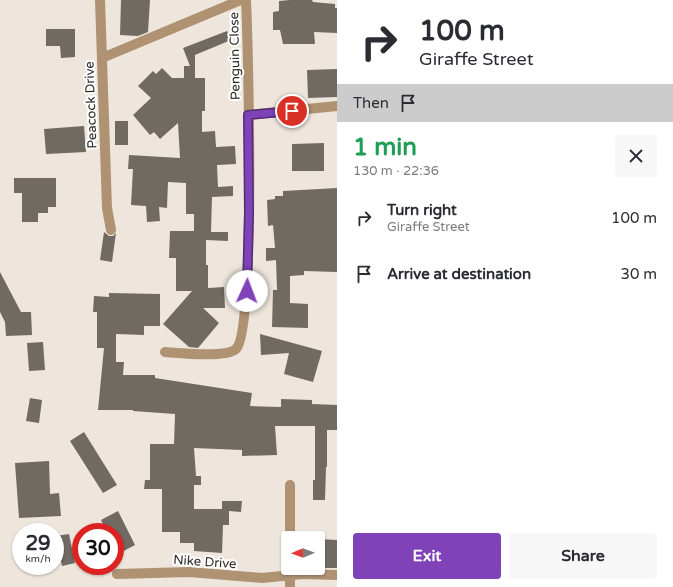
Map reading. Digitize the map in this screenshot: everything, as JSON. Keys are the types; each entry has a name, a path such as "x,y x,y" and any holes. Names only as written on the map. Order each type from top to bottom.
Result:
{"street":[{"name":"Peacock Drive","path":"100,0 107,208 111,230"},
{"path":"102,58 241,0"},
{"name":"Penguin Close","path":"165,352 206,354 232,352 240,345 247,291 249,212 248,49 246,0"},
{"path":"248,115 337,106"},
{"path":"290,485 290,531"},
{"name":"Nike Drive","path":"124,574 189,572 262,578 281,574"},
{"name":"Nike Drive","path":"325,574 337,574"},
{"path":"290,575 290,587"}],"building":[{"path":"121,0 150,0 148,32 138,36 120,35"},
{"path":"312,0 313,2 335,4 335,8 337,8 337,33 314,32 315,44 283,44 280,30 273,30 273,12 279,11 279,1"},
{"path":"46,29 75,29 75,57 61,58 60,46 46,46"},
{"path":"227,31 231,40 195,55 195,78 205,78 205,111 202,111 202,132 215,131 216,147 235,146 236,164 217,165 218,187 233,186 233,196 212,197 211,232 228,232 228,241 206,240 206,265 208,265 208,288 224,287 225,308 203,308 219,323 198,348 189,347 163,324 192,291 176,291 176,258 169,258 170,231 194,231 194,214 186,214 186,183 168,182 167,208 159,207 160,221 147,222 146,206 131,205 133,169 128,169 129,155 180,158 178,123 160,139 154,132 150,135 133,115 151,98 138,86 153,71 156,74 162,68 172,78 184,78 184,66 190,66 183,48"},
{"path":"337,69 337,97 308,98 307,70"},
{"path":"115,121 128,121 128,145 115,145"},
{"path":"84,126 86,152 46,154 44,129"},
{"path":"324,143 324,171 292,171 292,144"},
{"path":"14,178 56,178 56,207 48,207 48,213 38,213 38,222 22,222 22,193 14,193"},
{"path":"337,188 337,272 304,271 304,275 290,276 290,303 308,304 308,328 272,327 273,290 277,290 276,260 266,261 266,248 275,248 273,225 268,226 267,200 275,199 275,196 283,196 283,191"},
{"path":"104,232 109,236 113,236 116,233 112,262 100,260"},
{"path":"0,272 21,312 31,312 32,335 6,336 5,322 0,312"},
{"path":"109,293 160,294 160,326 144,326 144,335 116,334 116,362 124,362 123,375 155,375 155,378 252,393 250,406 281,407 281,399 312,400 312,404 337,405 337,430 327,430 325,500 313,500 313,480 315,480 315,426 275,426 277,455 242,456 242,450 194,448 196,476 201,476 201,485 194,485 194,509 222,509 222,501 242,501 241,512 229,511 229,525 223,525 222,553 194,551 194,543 180,543 180,532 162,532 162,489 144,489 145,480 150,480 150,444 174,444 175,414 133,410 98,410 104,348 97,348 97,312 93,312 94,296 109,297"},
{"path":"260,334 322,351 313,382 284,374 289,353 261,355"},
{"path":"43,342 45,370 29,371 27,343"},
{"path":"30,398 42,400 39,423 26,421"},
{"path":"84,432 117,485 103,493 70,441"},
{"path":"49,461 50,494 59,493 61,516 19,518 15,463"},
{"path":"118,511 124,523 102,523 101,520"},
{"path":"124,523 135,545 124,551"},
{"path":"69,534 72,548 72,564 64,566 64,535"},
{"path":"325,539 337,540 337,568 325,568"}],"route":[{"path":"247,291 249,212 248,115 292,111"}]}
